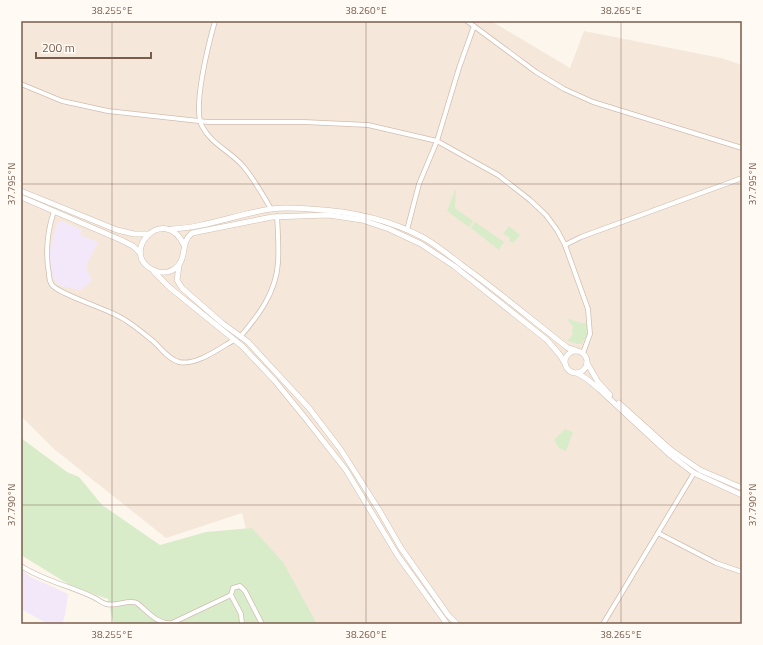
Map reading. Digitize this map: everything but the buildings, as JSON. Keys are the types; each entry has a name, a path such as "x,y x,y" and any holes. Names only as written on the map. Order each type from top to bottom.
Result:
{"street":[{"path":"215,21 208,45 200,92 200,121 210,139 242,165 271,209"},
{"path":"467,21 536,72 564,89 593,102 742,148"},
{"path":"407,230 419,184 436,141 474,26"},
{"path":"21,84 62,101 108,110 200,121 304,122 368,125 436,141 498,175 530,200 546,215 565,245 588,309 590,334 583,353"},
{"path":"565,245 581,237 742,178"},
{"path":"21,191 117,230 134,234 148,234"},
{"path":"21,197 121,240 133,246 140,253"},
{"path":"447,624 398,556 346,470 275,382 242,346 169,287 146,266 140,253 141,246 148,234 154,230 162,228 186,228 271,209 297,208 350,213 374,218 407,230 424,238 451,257 568,348 583,353 598,382 612,397 671,450 700,470 742,488"},
{"path":"54,211 46,243 46,262 52,286 68,295 120,316 170,357 179,362 189,362 205,357 234,340"},
{"path":"184,245 187,236 192,233 229,224 277,216 328,215 362,220 389,228 421,244 454,266 547,340 560,355 565,366 570,372 577,373 587,379 669,454 694,473 742,495"},
{"path":"240,337 263,308 271,294 276,278 278,263 277,216"},
{"path":"152,270 166,272 173,270 183,259 185,252 181,238 169,229"},
{"path":"179,265 177,280 182,288 222,323 248,342 309,408 341,450 401,548 448,615 456,624"},
{"path":"564,362 566,355 575,350"},
{"path":"577,373 584,370 587,363"},
{"path":"603,624 694,473"},
{"path":"658,533 716,563 742,572"},
{"path":"21,566 42,578 96,598 105,604 119,605 132,601 159,622 166,624 172,623 231,595"},
{"path":"242,624 240,614 231,595 233,588 240,586 245,591 262,624"}],"shaded area":[{"path":"21,21 491,21 570,68 584,31 721,58 742,65 742,624 269,624 242,513 166,538 54,449 21,416"},
{"path":"62,221 82,230 80,235 98,242 86,266 92,281 81,290 60,286 54,280 50,264 50,250 57,223"},
{"path":"21,570 31,577 68,594 62,624 48,624 21,609"}],"green space":[{"path":"455,190 455,208 473,221 469,227 447,211"},
{"path":"475,222 504,242 499,250 471,228"},
{"path":"509,226 520,235 513,243 509,241 510,238 503,234"},
{"path":"569,318 574,321 587,324 587,335 581,344 567,341 573,334 573,326 568,321"},
{"path":"565,429 573,432 566,451 559,448 554,440"},
{"path":"21,438 67,472 79,477 102,505 160,545 206,532 252,528 283,562 317,624 125,624 125,622 116,624 113,621 108,599 73,587 21,555"}]}
